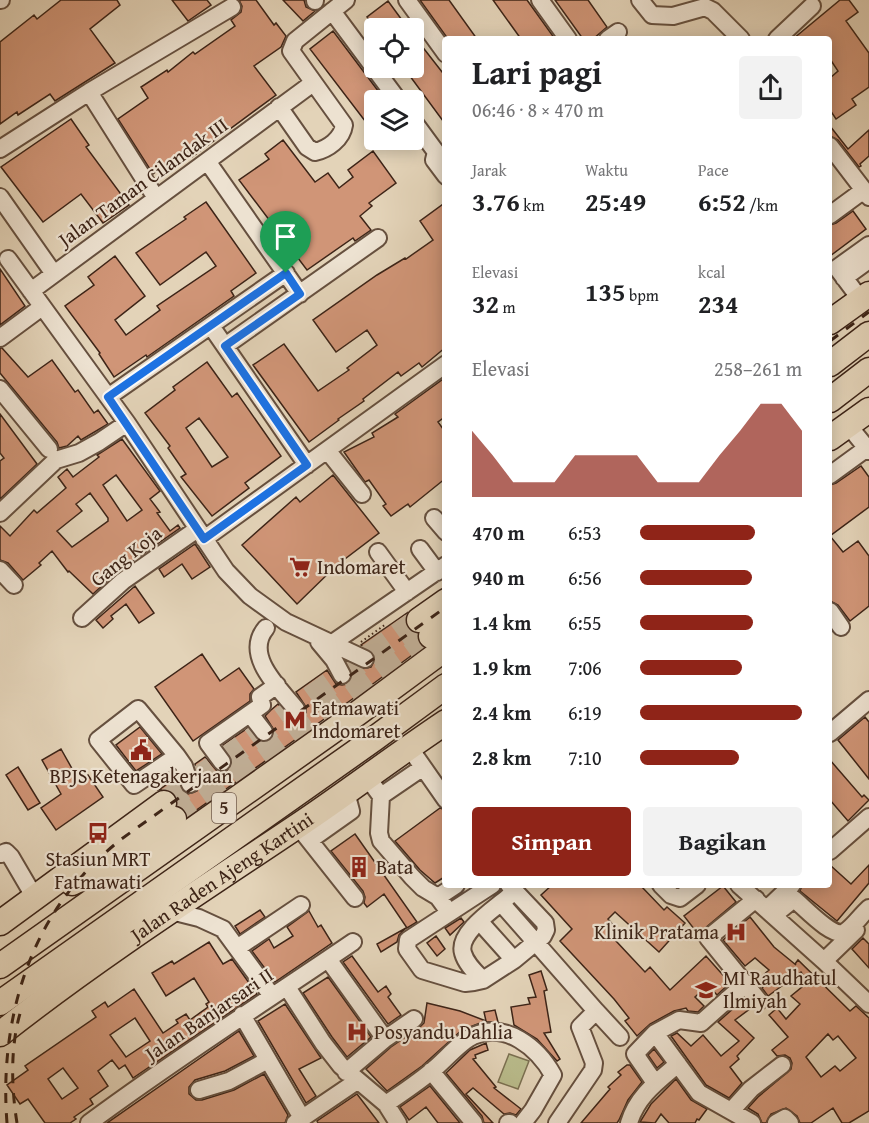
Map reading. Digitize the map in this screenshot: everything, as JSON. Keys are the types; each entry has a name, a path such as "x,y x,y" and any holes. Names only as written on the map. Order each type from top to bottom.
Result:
{"highway":[{"path":"832,316 865,297"},
{"path":"832,349 857,331 869,334"},
{"path":"832,362 869,334"},
{"path":"835,396 869,370"},
{"path":"839,432 869,410"},
{"path":"437,633 442,615"},
{"name":"5","path":"0,966 349,720 437,633"},
{"name":"5","path":"0,1003 442,689"},
{"path":"177,906 237,855 442,707"},
{"name":"Jalan Raden Ajeng Kartini","path":"0,1028 177,906 304,833 409,747 442,725"},
{"path":"0,948 28,932 101,881 131,852 172,797"},
{"path":"0,923 172,797"},
{"path":"38,896 89,875 131,852"}],"street":[{"path":"279,107 308,147 315,152 329,146 343,132 344,125 291,51 295,41 346,0"},
{"path":"407,0 442,48"},
{"path":"540,0 566,36"},
{"path":"640,0 652,15 673,16 705,7 713,11 738,36"},
{"path":"780,36 812,6"},
{"path":"0,149 89,92 232,7"},
{"path":"332,11 391,90"},
{"name":"Jalan Taman Cilandak III","path":"31,291 312,83"},
{"path":"89,92 156,198"},
{"path":"424,136 436,152 434,160 442,171"},
{"path":"832,149 866,193 832,214"},
{"path":"207,161 300,294"},
{"path":"0,197 54,274"},
{"path":"225,346 378,238"},
{"path":"32,243 4,261 31,291 127,423 226,571 250,596 286,622 313,637 360,653"},
{"path":"865,297 844,278 837,268 869,245"},
{"path":"844,278 869,260"},
{"path":"108,397 286,273"},
{"path":"0,338 42,307"},
{"path":"211,326 307,465"},
{"name":"Gang Koja","path":"82,618 123,581 307,465 442,367"},
{"path":"0,389 49,449"},
{"path":"0,513 56,460 79,453 127,423"},
{"path":"832,474 868,449 839,432"},
{"path":"327,450 362,495"},
{"path":"435,518 442,527"},
{"path":"331,644 441,568 420,549"},
{"path":"378,552 407,592"},
{"path":"0,570 14,585"},
{"path":"832,614 841,627"},
{"path":"266,628 261,633 260,658 264,669 296,709"},
{"path":"313,637 334,660 342,675"},
{"path":"222,762 208,743 262,705 260,697 277,685"},
{"path":"832,731 869,700"},
{"path":"172,797 183,766 177,756 138,709 98,740 134,784 177,756"},
{"path":"250,714 264,732"},
{"path":"409,747 442,795"},
{"path":"422,768 362,786 381,841 423,888 438,897 442,917"},
{"path":"832,849 869,817"},
{"path":"304,833 355,898"},
{"path":"1,854 6,852 11,857 38,896"},
{"path":"438,897 452,888"},
{"path":"487,888 408,940 407,949 422,970 465,983 483,980 514,960 543,936 546,930 545,923 516,888"},
{"path":"483,980 469,966 462,952 462,942 471,929 501,903 514,888"},
{"path":"664,888 671,895 680,898 693,888"},
{"path":"742,888 869,1004"},
{"path":"765,908 788,888"},
{"path":"759,1001 708,938 765,908 795,899 831,931 838,934 844,932 869,908"},
{"path":"501,903 620,1037"},
{"path":"237,948 301,905"},
{"path":"177,906 223,929 272,996"},
{"path":"818,955 869,918"},
{"path":"480,922 514,960"},
{"path":"818,955 831,931"},
{"name":"Jalan Banjarsari II","path":"89,1123 242,1015 353,942"},
{"path":"328,959 385,1039"},
{"path":"655,1083 635,1054 655,1033 679,1020 701,1023 746,983"},
{"path":"287,987 323,1043 352,1076 386,1104 399,1123"},
{"path":"551,1122 593,1070 594,1063 580,1027 596,1011"},
{"path":"242,1015 299,1121 352,1076 385,1039 414,1019"},
{"path":"386,1104 431,1071 472,1036 498,1033 510,1035 529,1045 553,1075 523,1123"},
{"path":"655,1033 699,1093 753,1123"},
{"path":"199,1090 229,1081 268,1060"},
{"path":"628,1123 633,1108 640,1098 678,1064"},
{"path":"731,1111 752,1089 782,1065"},
{"path":"431,1071 474,1123"},
{"path":"776,1123 785,1118 790,1123"}],"path":[{"path":"360,653 382,628"},
{"path":"168,777 172,797"}],"green space":[{"path":"509,1054 529,1061 518,1089 498,1082"}],"building":[{"path":"61,0 117,0 120,5 90,29 115,63 55,101 50,94 0,124 0,42 34,15 37,19"},
{"path":"172,0 207,0 211,5 188,21"},
{"path":"239,0 256,0 274,25 276,23 286,36 281,47 254,66 276,95 192,157 186,148 153,174 118,119 148,98 141,87 167,70 168,72 193,52 195,54 235,26 231,20 241,12 242,6"},
{"path":"283,0 304,0 306,7 315,11 303,21"},
{"path":"420,0 449,0 475,36 446,36"},
{"path":"493,0 527,0 553,36 519,36"},
{"path":"555,0 588,0 607,27 596,36 581,36"},
{"path":"840,0 849,0 858,12 846,21 869,53 869,87 852,99 856,105 836,119 832,113 832,76 838,71 832,62 832,36 797,36"},
{"path":"388,1 401,18 368,18"},
{"path":"333,31 364,72 364,78 368,78 377,90 364,90 364,120 310,49"},
{"path":"424,49 442,72 442,120 424,95 424,90 420,90 411,78 424,78"},
{"path":"71,119 89,145 86,147 129,205 103,223 81,194 43,222 1,167"},
{"path":"832,129 848,149 869,130 869,156 859,167 838,140 832,137"},
{"path":"283,140 315,182 328,173 339,188 353,177 348,170 373,151 396,183 369,203 372,206 360,216 371,230 355,241 353,238 307,270 239,180 269,159 265,154"},
{"path":"206,202 256,273 231,291 234,296 147,357 146,355 114,377 100,353 65,306 94,285 88,277 115,256 145,296 115,320 126,335 160,310 157,306 216,266 206,252 160,285 136,253 186,219 184,217"},
{"path":"442,205 442,350 422,367 419,363 401,376 398,372 309,442 253,365 284,344 318,391 349,370 347,368 377,345 367,330 336,352 313,320 377,275 406,259 433,240 420,221"},
{"path":"853,211 866,229 832,254 832,224"},
{"path":"0,269 25,306 0,325"},
{"path":"0,348 28,377 52,360 75,392 78,390 94,413 98,410 108,424 81,440 78,436 67,446 59,448 57,442 0,373"},
{"path":"207,362 232,397 237,393 281,456 245,483 249,488 212,516 181,477 186,474 168,448 170,446 145,413 175,390 173,387","holes":["199,418 228,457 212,467 186,428"]},
{"path":"442,380 442,419 438,422 442,428 442,481 410,507 408,504 391,516 383,506 386,504 369,480 365,482 344,452 374,437 372,433 398,417 395,414"},
{"path":"0,414 37,464 0,499 0,461 4,458 0,453"},
{"path":"122,439 160,491 150,499 160,512 157,513 170,531 178,525 180,528 117,572 93,594 68,572 52,551 39,563 41,565 23,580 8,563 0,560 0,526 10,536 34,510 37,513 66,488 58,477 67,469 73,477 99,457 97,455","holes":["116,475 142,510 127,521 103,485","90,493 108,521 72,547 57,531 82,511 76,504"]},
{"path":"861,466 869,477 869,507 832,535 832,484"},
{"path":"333,475 379,533 337,565 297,604 242,545 296,497 300,502"},
{"path":"832,538 843,552 858,541 869,556 869,606 850,621 838,605 832,602"},
{"path":"195,544 210,567 192,579 182,564 164,577 159,569"},
{"path":"135,586 154,613 139,623 126,604 111,616 113,619 103,628 96,620"},
{"path":"407,613 405,621 407,628 417,634 419,643 423,647 351,700 188,816 185,810 178,806 175,794 169,790 159,790 177,777 184,792 188,794 197,791 200,781 195,764 205,757 217,771 228,771 232,760 223,745 248,728 260,741 270,741 274,730 265,716 271,710 278,704 292,719 302,717 306,713 306,707 296,692 327,670 336,684 347,684 352,675 347,662 361,669 371,667 375,659 374,654 361,645"},
{"path":"202,654 220,681 239,668 254,689 250,694 250,701 193,741 155,687"},
{"path":"865,717 869,722 869,779 838,740"},
{"path":"140,727 162,754 136,771 116,745"},
{"path":"61,749 79,781 88,775 103,797 56,830 41,808 61,794 42,760"},
{"path":"832,762 862,797 864,795 869,800 848,821 832,802"},
{"path":"18,767 40,803 28,810 6,775"},
{"path":"442,809 442,879 435,883 420,870 395,841"},
{"name":"Bata","path":"355,834 417,922 407,928 384,894 367,907 364,903 363,891 331,851"},
{"path":"869,865 869,883 837,921 800,891 801,888 832,888 832,867 851,884"},
{"path":"549,888 643,888 664,910 667,907 685,923 659,952 615,912 608,919 622,936 616,941 645,972 650,967 670,990 706,956 730,983 717,995 708,985 695,997 704,1006 698,1012 688,1011 686,1008 674,1011 650,1024 637,1036 625,1021 629,1018 614,999 560,941 572,929 541,895"},
{"path":"720,888 725,888 736,902 698,934 684,916"},
{"path":"260,910 265,917 240,934 235,926"},
{"path":"309,911 318,927 321,925 332,943 275,982 252,951 269,939 274,948 293,936 287,927"},
{"path":"750,917 774,947 796,965 798,960 850,1011 856,1006 869,1018 869,1111 849,1123 842,1123 833,1108 811,1123 800,1123 797,1116 786,1108 771,1114 766,1123 762,1123 758,1114 748,1108 791,1069 790,1058 785,1055 777,1056 772,1050 788,1037 769,1015 777,1008 786,1019 800,1004 791,996 808,982 801,972 768,996 762,988 767,983 761,977 769,970 755,958 745,966 723,940","holes":["828,1034 833,1040 838,1036 856,1058 840,1071 835,1066 821,1077 806,1057"]},
{"path":"461,918 464,922 450,935 445,928"},
{"path":"406,928 399,935 397,942 381,952 377,944"},
{"path":"436,936 445,949 437,956 427,943"},
{"path":"863,938 869,944 869,968 852,949"},
{"path":"209,942 223,964 232,959 257,994 133,1078 125,1065 119,1069 112,1060 98,1071 108,1086 90,1099 93,1104 74,1117 76,1119 70,1123 45,1123 28,1099 20,1104 7,1085 28,1070 25,1066 96,1017 92,1011 105,1002 108,1007 134,989 163,1033 178,1023 176,1020 186,1014 190,1020 208,1007 206,1004 209,1002 194,978 166,996 152,973 172,961 174,964","holes":["135,1018 150,1041 126,1057 110,1035","63,1068 78,1088 62,1099 48,1079"]},
{"path":"352,956 378,992 386,986 391,994 388,997 401,1015 388,1024 343,962"},
{"path":"541,971 547,990 544,991 551,1032 544,1033 560,1059 557,1061 537,1039 514,1025 511,1007 530,1004 528,998 536,997 529,975"},
{"path":"328,977 371,1037 347,1057 303,993"},
{"path":"744,999 751,1008 735,1020 754,1038 737,1056 739,1059 730,1067 742,1083 729,1098 706,1085 671,1036 677,1033 691,1046 703,1035 721,1056 739,1041 718,1022"},
{"path":"427,1003 460,1011 486,1021 484,1012 495,1010 498,1022 483,1022 462,1030 422,1066 387,1091 366,1069 424,1023"},
{"path":"285,1004 321,1058 299,1069 316,1096 306,1103 258,1021"},
{"path":"239,1031 254,1056 225,1071 195,1080 189,1087 189,1094 196,1100 202,1100 234,1090 264,1074 288,1115 285,1123 107,1123"},
{"path":"486,1043 488,1050 475,1055 476,1058 473,1059 496,1087 494,1088 521,1109 516,1115 504,1114 473,1088 466,1094 493,1123 484,1123 482,1116 446,1073 470,1050"},
{"path":"654,1049 664,1062 657,1068 648,1055"},
{"path":"630,1065 642,1082 628,1100 617,1123 581,1123 610,1089 608,1087 621,1075 618,1072"},
{"path":"676,1079 691,1100 707,1109 699,1120 697,1119 695,1123 669,1123 661,1114 655,1123 640,1122 651,1104"},
{"path":"430,1086 460,1123 438,1123 426,1107 409,1120 400,1107"},
{"path":"357,1094 379,1123 318,1123 317,1121"}],"tunnel":[{"path":"164,803 419,620"},
{"path":"176,822 433,639"}],"railway":[{"path":"832,340 869,312"},
{"path":"7,1123 7,1056 20,991 30,959 44,929 62,901 83,875 120,840 442,610"},
{"path":"17,1123 13,1065 15,1035 22,1007"}],"place":[{"name":"Indomaret","path":"300,567"},
{"name":"Fatmawati Indomaret","path":"295,720"},
{"name":"BPJS Ketenagakerjaan","path":"141,750"},
{"name":"Stasiun MRT Fatmawati","path":"98,833"},
{"name":"Bata","path":"359,867"},
{"name":"Klinik Pratama","path":"736,932"},
{"name":"MI Raudhatul Ilmiyah","path":"706,990"},
{"name":"Posyandu Dahlia","path":"357,1032"}],"route":[{"path":"286,273 300,294 225,346 307,465 204,539 108,397 286,273"}]}
